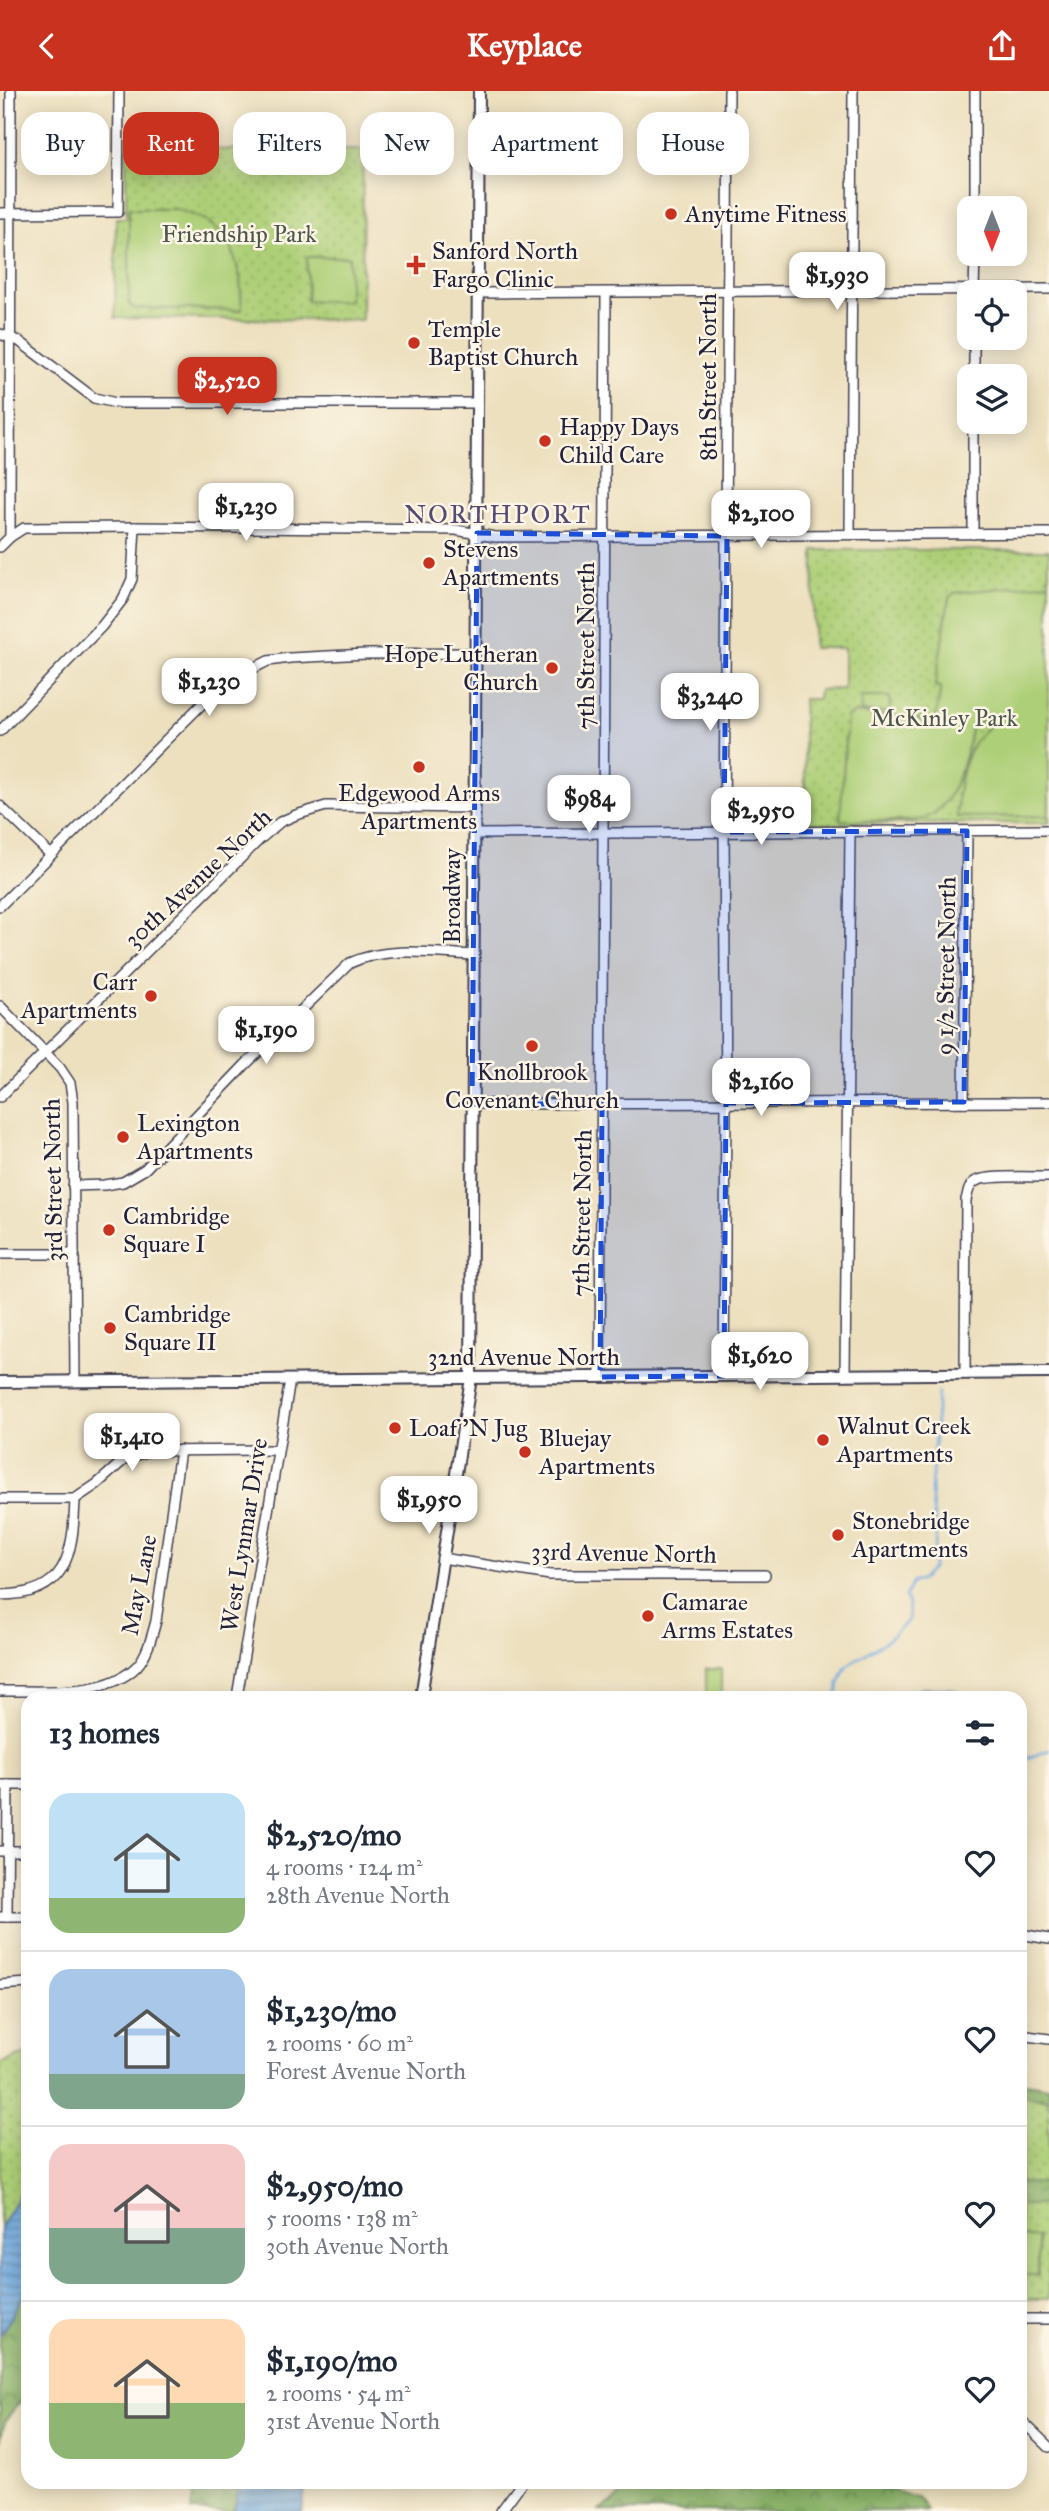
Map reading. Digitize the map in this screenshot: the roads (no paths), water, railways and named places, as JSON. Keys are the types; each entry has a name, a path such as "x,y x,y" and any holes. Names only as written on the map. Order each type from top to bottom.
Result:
{"street":[{"path":"10,91 11,213 5,336 4,463 10,537"},
{"path":"0,213 118,212 119,91"},
{"name":"Broadway","path":"422,1691 471,1378 479,91"},
{"name":"8th Street North","path":"724,1376 724,832 729,91"},
{"path":"850,534 852,91"},
{"path":"975,91 975,196"},
{"path":"1027,290 1049,289"},
{"path":"478,293 957,291"},
{"name":"7th Street North","path":"600,1377 606,293"},
{"path":"5,336 19,341 94,398 116,403 476,403"},
{"path":"972,534 974,434"},
{"path":"0,730 102,626 123,599 131,579 135,527"},
{"path":"0,547 24,528 456,530 495,537 1049,533"},
{"path":"0,906 222,684 247,670 268,661 290,658 475,653"},
{"path":"0,806 50,854"},
{"name":"30th Avenue North","path":"0,1097 280,822 327,806 474,808"},
{"path":"474,834 1049,830"},
{"path":"845,1375 850,831"},
{"name":"9 1/2 Street North","path":"964,1102 967,831"},
{"path":"73,1187 122,1182 145,1169 245,1065 350,963 366,956 394,954 473,955"},
{"name":"3rd Street North","path":"0,1006 61,1068 70,1083 75,1381"},
{"path":"472,1104 1049,1102"},
{"path":"965,1374 966,1200 969,1188 977,1180 989,1178 1049,1177"},
{"path":"0,1254 74,1254"},
{"name":"32nd Avenue North","path":"0,1381 1049,1373"},
{"name":"West Lynmar Drive","path":"238,1691 276,1450 290,1380"},
{"name":"May Lane","path":"0,1691 94,1688 111,1683 137,1665 151,1640 156,1621 180,1450"},
{"path":"0,1499 75,1499 125,1459 149,1451 276,1450"},
{"path":"0,1595 35,1592 50,1582 64,1567 74,1531 75,1499"},
{"name":"33rd Avenue North","path":"442,1558 550,1575 765,1575"},
{"path":"4,1785 4,1917"},
{"path":"1027,1935 1049,1939"},
{"path":"0,1985 21,1984"},
{"path":"1027,2036 1049,2039"},
{"path":"1027,2319 1049,2319"},
{"path":"1027,2426 1049,2447"},
{"path":"501,2511 517,2489"}],"water":[{"path":"923,1688 949,1688 957,1691 915,1691"},
{"path":"21,2192 21,2299 0,2336 0,2228"},
{"path":"239,2489 305,2489 302,2511 234,2511"}],"waterway":[{"path":"838,1691 846,1666 886,1641 908,1621 909,1605 905,1597 912,1583 922,1579 933,1568 936,1536 931,1490 938,1393"},
{"path":"1027,1758 1049,1750"}],"place":[{"name":"Anytime Fitness","path":"671,214"},
{"name":"Sanford North Fargo Clinic","path":"416,265"},
{"name":"Temple Baptist Church","path":"414,343"},
{"name":"Happy Days Child Care","path":"545,441"},
{"name":"Stevens Apartments","path":"429,563"},
{"name":"Hope Lutheran Church","path":"552,668"},
{"name":"Edgewood Arms Apartments","path":"419,767"},
{"name":"Carr Apartments","path":"151,996"},
{"name":"Knollbrook Covenant Church","path":"532,1046"},
{"name":"Lexington Apartments","path":"123,1137"},
{"name":"Cambridge Square I","path":"109,1230"},
{"name":"Cambridge Square II","path":"110,1328"},
{"name":"Loaf 'N Jug","path":"395,1428"},
{"name":"Walnut Creek Apartments","path":"823,1440"},
{"name":"Bluejay Apartments","path":"525,1452"},
{"name":"Stonebridge Apartments","path":"838,1535"},
{"name":"Camarae Arms Estates","path":"648,1616"}],"district":[{"name":"NORTHPORT","path":"498,514"}],"park label":[{"name":"Friendship Park","path":"239,234"},
{"name":"McKinley Park","path":"944,718"}]}
